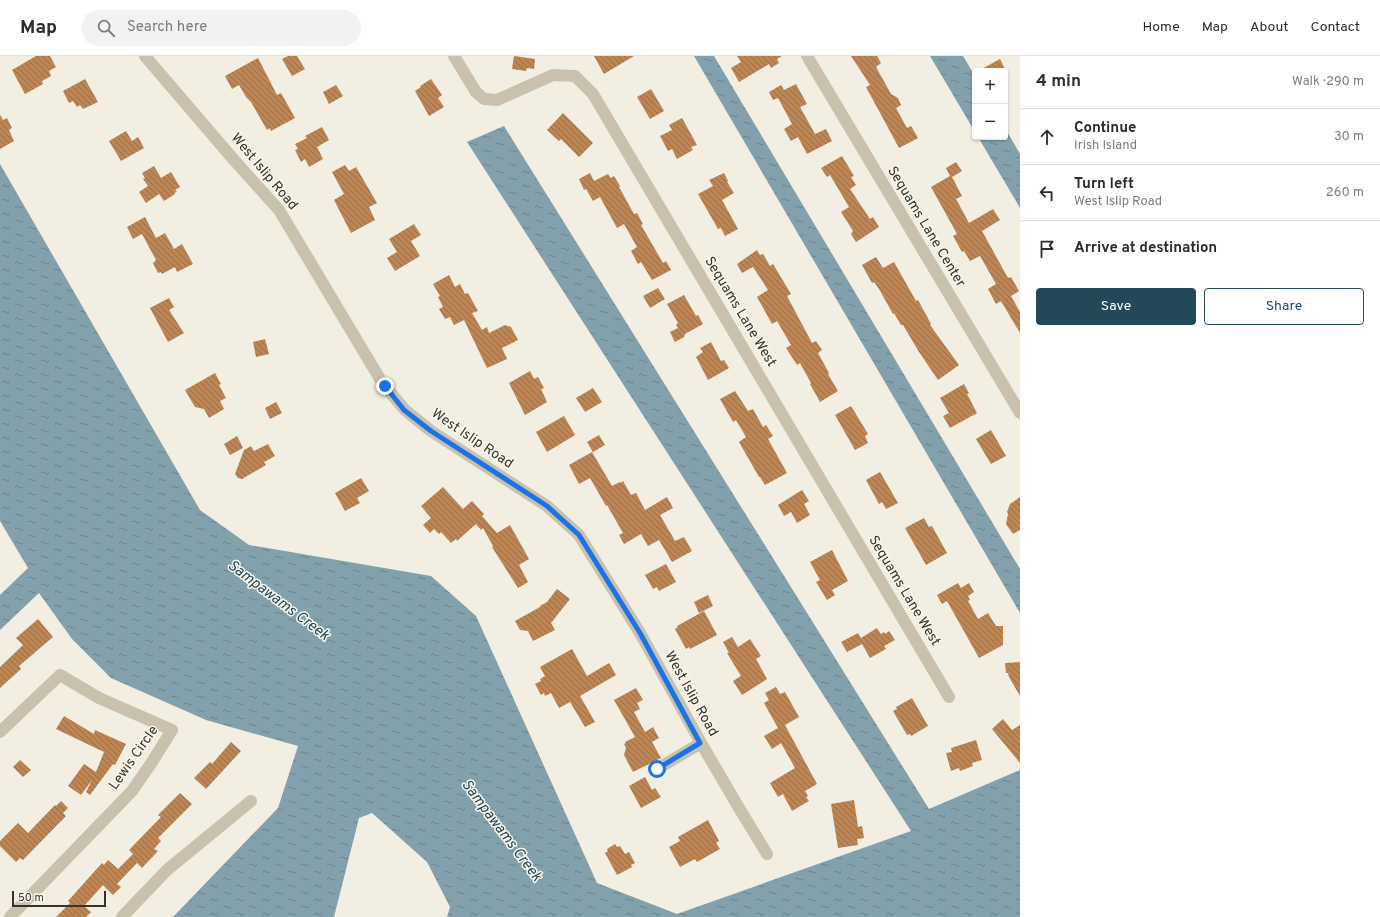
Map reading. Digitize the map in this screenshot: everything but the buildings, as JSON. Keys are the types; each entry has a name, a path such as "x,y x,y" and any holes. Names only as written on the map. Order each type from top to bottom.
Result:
{"street":[{"name":"West Islip Road","path":"146,56 234,160 279,210 383,384 404,410 431,431 547,506 579,535 640,633 700,743 767,854"},
{"name":"Sequams Lane West","path":"454,56 476,92 484,99 497,100 554,75 575,76 593,94 949,697"},
{"name":"Sequams Lane Center","path":"807,56 1020,413"},
{"name":"Lewis Circle","path":"0,732 60,675 99,698 172,730 132,791 10,917"},
{"path":"657,769 700,743"},
{"path":"122,917 167,870 251,800"}],"water":[{"path":"694,56 714,56 1020,569 1020,613"},
{"path":"930,56 963,56 972,71 972,127"},
{"name":"Sampawams Creek","path":"504,126 929,809 1020,770 1020,917 447,917 450,907 427,862 372,813 359,818 334,917 173,917 278,808 298,746 206,720 111,678 72,639 39,593 0,630 0,595 28,568 0,521 0,164 200,510 249,545 431,576 476,616 597,883 677,914 911,831 467,142"},
{"path":"1008,133 1020,154 1020,208 980,140 1008,140"}],"route":[{"path":"385,386 404,410 431,431 547,506 579,535 640,633 700,743 657,769"}]}
